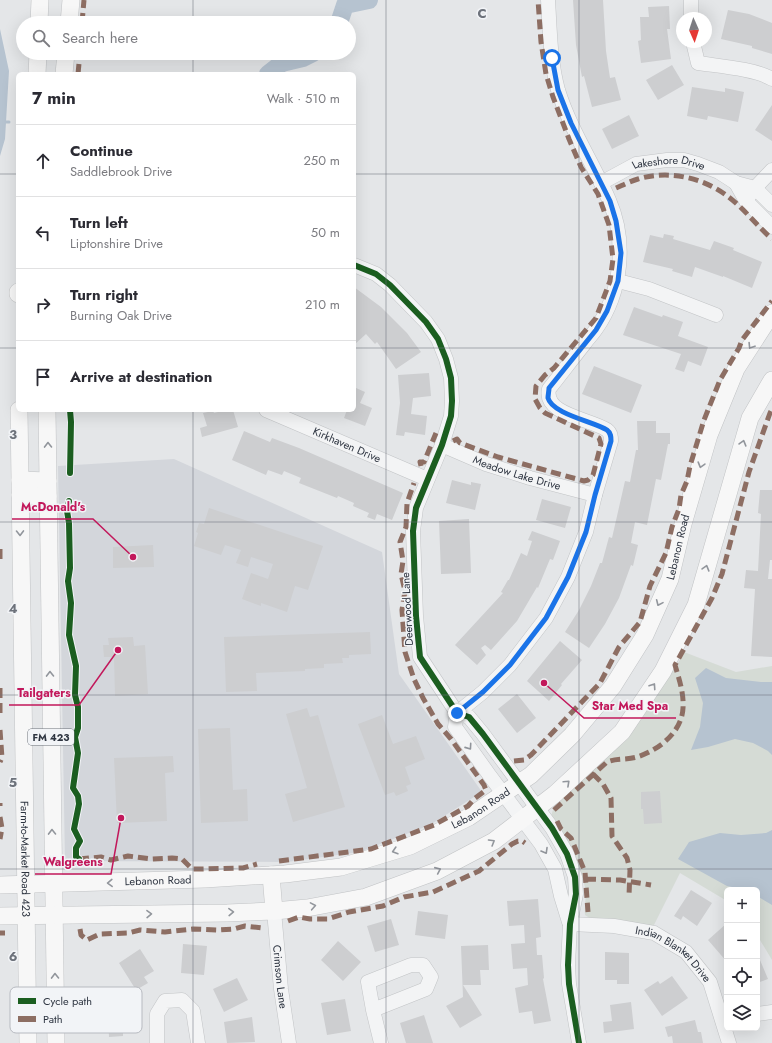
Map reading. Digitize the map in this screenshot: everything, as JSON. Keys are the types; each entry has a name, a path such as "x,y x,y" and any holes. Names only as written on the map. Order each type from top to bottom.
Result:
{"main road":[{"path":"39,16 40,0"},
{"path":"70,16 71,0"},
{"path":"37,72 38,60"},
{"path":"64,72 65,60"},
{"name":"Lebanon Road","path":"0,885 53,885 205,880 341,867 410,846 469,817 531,775 572,735 613,686 645,635 670,579 683,524 709,435 736,369 772,313"},
{"path":"0,916 274,911 307,908 366,896 437,871 494,841 554,794 622,732 663,671 696,605 750,418 772,380"},
{"name":"Farm-to-Market Road 423","path":"19,412 27,987"},
{"name":"FM 423","path":"47,412 55,987"},
{"path":"20,488 48,488"},
{"path":"271,874 274,911"},
{"name":"Farm-to-Market Road 423","path":"28,1033 28,1043"},
{"name":"FM 423","path":"56,1033 56,1043"}],"street":[{"path":"457,713 483,692 510,665 546,618 568,577 586,532 611,441 611,436 608,431 561,410 552,404 548,398 549,388 596,330 607,311 618,281 621,253 616,221 610,201 571,123 558,90 552,58 548,0"},
{"path":"691,0 691,12"},
{"path":"694,48 698,63 737,69 767,76 772,79"},
{"name":"Lakeshore Drive","path":"601,183 636,164 667,160 684,160 719,172 736,183 755,188"},
{"path":"746,201 755,188 772,170"},
{"name":"Lakeshore Drive","path":"736,183 746,201 772,227"},
{"path":"755,188 772,205"},
{"name":"Deerwood Lane","path":"356,265 376,274 390,285 426,322 438,340 446,359 451,378 451,416 442,445 416,508 413,531 416,616 420,657 457,713 469,717 519,783 552,828 567,854 575,877 576,894 570,924 568,958 569,984 580,1043"},
{"path":"618,281 649,289 716,315"},
{"name":"Kirkhaven Drive","path":"271,412 427,479"},
{"name":"Meadow Lake Drive","path":"442,445 486,464 595,495"},
{"name":"Deerwood Lane","path":"457,713 455,727 541,844 555,869 561,896 570,924"},
{"name":"Crimson Lane","path":"274,911 281,989 289,1043"},
{"name":"Indian Blanket Drive","path":"570,924 614,926 654,932 686,952 710,982 724,1018"},
{"path":"157,1043 157,1014 165,1001 182,1000 194,1011 198,1043"},
{"path":"373,1010 381,1043"},
{"path":"760,1014 772,1012"},
{"name":"Indian Blanket Drive","path":"727,1031 729,1043"}],"shaded area":[{"path":"174,459 382,552 399,674 482,792 430,825 359,852 287,862 65,861 58,466"},
{"path":"684,652 736,672 772,666 772,960 760,940 760,887 724,887 724,899 680,873 653,927 591,919 585,915 586,890 579,868 551,816 554,807 601,762 627,733 677,665"}],"water":[{"path":"0,29 9,71 5,139 0,156"},
{"path":"706,668 726,678 772,682 772,755 768,751 753,743 735,739 708,747 691,750 700,727 703,703 695,678"},
{"path":"772,830 772,905 760,898 760,887 727,886 678,859 689,842 720,833 741,835 766,833"}],"building":[{"path":"573,0 603,0 606,51 610,78 615,77 621,100 592,107 584,76 582,77 576,45"},
{"path":"669,6 670,29 667,29 671,59 641,63 638,41 641,40 640,17 649,17 648,7"},
{"path":"728,10 749,14 772,23 772,54 752,48 752,46 721,39"},
{"path":"672,65 684,85 658,100 646,80"},
{"path":"692,87 725,92 725,88 744,92 738,122 708,116 707,120 687,116"},
{"path":"772,105 772,141 755,130"},
{"path":"629,115 639,136 612,149 602,129"},
{"path":"664,234 674,236 673,239 710,250 714,241 734,248 733,250 762,262 752,288 723,276 695,267 692,277 672,271 673,269 643,262 650,235 663,238"},
{"path":"356,288 381,307 407,333 421,352 396,369 377,342 375,344 366,334 356,343"},
{"path":"634,307 662,317 663,315 683,322 678,336 708,347 701,366 688,361 684,372 675,369 681,354 623,335"},
{"path":"594,366 642,385 631,413 582,394"},
{"path":"429,373 431,396 413,398 411,414 427,416 425,435 405,432 404,436 396,435 400,403 398,375"},
{"path":"356,388 365,392 360,403 372,408 365,426 344,418 346,412 356,412"},
{"path":"234,412 238,427 202,437 200,428 207,426 203,413"},
{"path":"637,421 656,421 656,433 670,433 670,444 668,444 661,480 656,479 647,525 635,522 631,543 638,545 633,566 631,565 619,598 605,624 589,648 565,632 579,610 600,563 602,563 609,537 612,538 625,481 630,482 636,450 638,450"},
{"path":"244,431 270,442 272,438 299,448 403,493 392,520 377,514 375,520 367,517 369,513 353,506 354,503 299,483 301,478 284,471 282,475 268,470 266,475 232,460"},
{"path":"452,480 471,485 471,482 481,484 475,510 446,503"},
{"path":"760,490 772,490 772,560 770,560 768,579 772,579 772,657 751,656 755,589 744,588 746,570 758,571 761,514 758,513"},
{"path":"542,499 571,507 565,528 536,520"},
{"path":"209,508 323,546 308,590 295,586 287,612 261,603 261,606 242,599 251,573 268,579 273,564 251,557 248,567 236,563 241,550 225,545 221,555 194,546 199,523 204,524"},
{"path":"469,519 471,573 441,574 439,521"},
{"path":"532,531 560,541 553,560 550,559 538,588 537,587 517,621 491,650 485,645 481,648 486,655 477,665 455,645 503,593 501,592 509,580 521,553 527,556 532,541 528,540"},
{"path":"153,545 154,567 113,568 113,547"},
{"path":"370,632 371,654 349,655 349,658 342,658 343,663 324,664 324,668 305,669 305,671 256,673 257,691 226,692 224,637"},
{"path":"133,637 134,646 145,645 148,694 115,696 114,657 104,657 103,645 109,645 108,638"},
{"path":"560,641 582,660 561,684 562,685 549,701 527,681"},
{"path":"517,694 536,718 517,733 498,709"},
{"path":"307,708 310,717 318,715 345,807 293,822 285,794 307,788 286,714"},
{"path":"382,715 393,744 416,736 425,759 405,767 411,784 406,786 408,791 396,796 394,792 385,795 358,724"},
{"path":"230,728 233,790 247,789 248,821 201,823 198,729"},
{"path":"173,756 174,772 165,773 167,821 117,823 114,758"},
{"path":"660,791 662,823 644,824 643,809 641,809 641,792"},
{"path":"691,890 712,903 697,926 683,916 681,920 674,916"},
{"path":"538,899 541,937 536,938 537,955 542,955 543,979 551,1021 534,1024 532,1011 519,1013 515,988 528,985 527,968 513,969 511,944 525,943 524,925 509,926 507,901"},
{"path":"418,911 448,915 445,939 415,935"},
{"path":"391,919 399,945 375,952 367,926"},
{"path":"724,926 724,959 708,940"},
{"path":"338,941 361,962 343,981 321,960"},
{"path":"183,944 207,946 204,975 181,973"},
{"path":"488,945 489,970 480,970 481,985 463,985 482,1015 460,1028 446,1006 463,997 461,946"},
{"path":"140,949 154,971 144,977 148,983 141,987 134,987 119,963"},
{"path":"605,952 629,953 629,984 617,984 617,980 605,980"},
{"path":"760,960 768,979 760,982"},
{"path":"672,976 688,998 662,1016 644,990 658,981 660,984"},
{"path":"237,978 248,1000 224,1012 213,989"},
{"path":"345,999 351,1031 327,1035 321,1003"},
{"path":"631,1002 634,1029 604,1033 603,1022 612,1021 610,1005"},
{"path":"424,1015 433,1043 406,1043 400,1023"},
{"path":"252,1017 255,1042 227,1043 224,1022"},
{"path":"695,1020 698,1032 701,1032 703,1043 673,1043 672,1036 668,1037 665,1027"},
{"path":"109,1033 123,1033 123,1036 109,1037"}],"waterway":[{"path":"341,16 345,5 369,0"},
{"path":"271,72 282,63 295,60"},
{"path":"0,122 9,122"}],"marked path":[{"path":"83,16 84,0"},
{"path":"453,441 457,439 460,443 498,457 584,481 588,480 593,475 601,444 599,438 545,413 535,399 536,386 545,375 554,368 596,318 610,281 613,259 609,225 598,194 581,167 553,97 546,74 541,42 538,0"},
{"path":"78,72 79,60"},
{"path":"616,188 649,176 672,175 695,180 726,195 772,239"},
{"path":"514,761 524,760 531,755 600,683 619,647 640,622 650,586 666,553 672,527 679,509 681,495 687,481 704,420 720,380 739,348 742,340 772,301"},
{"path":"554,810 607,762 637,757 653,750 668,739 678,725 682,717 683,697 675,665 712,598 722,574 749,472 772,409"},
{"path":"421,466 420,462 424,462 436,433"},
{"path":"279,861 371,849 434,825 468,806 474,799 486,790 451,739 438,724 414,679 405,652 402,610 405,591 401,574 403,561 400,542 406,527 407,503 414,483"},
{"path":"0,549 0,562"},
{"path":"0,685 0,713"},
{"path":"0,730 2,758 0,762"},
{"path":"593,774 603,784 611,798 612,836 627,858 630,870 629,896"},
{"path":"0,817 2,828 0,839"},
{"path":"557,821 561,829 571,838 585,872 588,912"},
{"path":"288,921 299,917 310,919 328,919 349,912 383,906 404,897 433,892 479,871 512,844 518,841 525,843"},
{"path":"79,859 101,857 111,860 128,856 152,859 172,858 182,859 192,869 243,868 257,864"},
{"path":"586,879 620,880 651,885"},
{"path":"80,929 81,935 87,940 100,934 128,933 140,930 165,932 193,929 234,929 245,926 262,928"},
{"path":"0,933 5,933"}],"cycle path":[{"path":"356,266 376,274 390,285 426,322 438,339 446,359 451,378 451,416 442,445 416,508 413,531 416,616 420,657 457,713 469,717 483,734 552,828 567,854 575,877 576,894 570,924 568,965 569,984 579,1043"},
{"path":"70,412 70,473"},
{"path":"69,501 67,511 69,523 70,568 68,581 71,603 69,635 76,666 75,695 78,707 78,728 75,737 78,753 73,788 78,796 79,804 74,829 80,841 76,848 76,857 79,859 75,862"}],"place":[{"name":"McDonald's","path":"133,557"},
{"name":"Tailgaters","path":"118,650"},
{"name":"Star Med Spa","path":"544,683"},
{"name":"Walgreens","path":"121,818"}],"route":[{"path":"457,713 483,692 510,665 546,618 568,577 586,532 611,441 611,436 608,431 561,410 552,404 548,398 549,388 596,330 607,311 618,281 621,253 616,221 610,201 571,123 558,90 552,58"}]}
